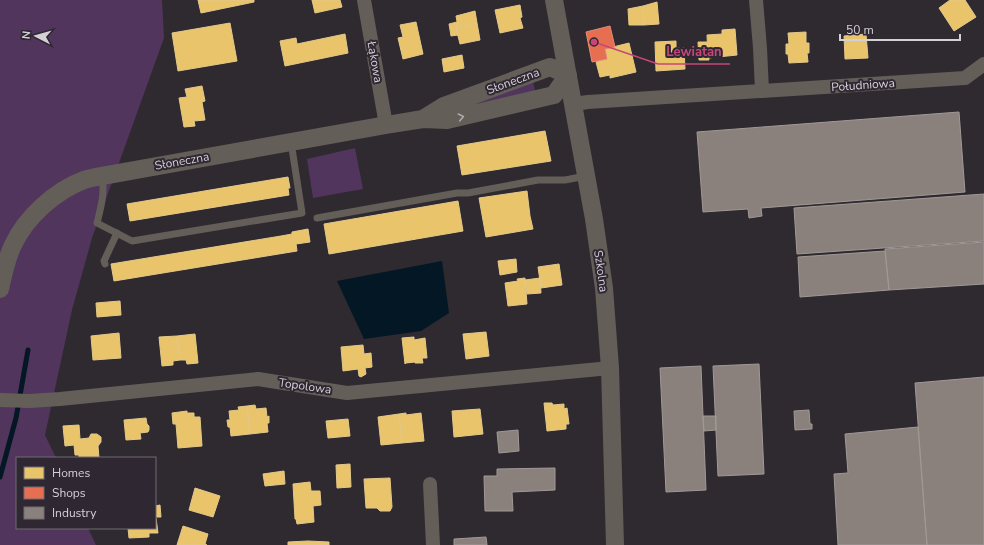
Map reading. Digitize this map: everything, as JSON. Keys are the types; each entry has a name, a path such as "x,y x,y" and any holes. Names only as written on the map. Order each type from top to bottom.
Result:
{"street":[{"name":"Łąkowa","path":"364,0 386,124"},
{"name":"Szkolna","path":"554,0 574,104 604,288 610,368 615,545"},
{"path":"756,0 762,91"},
{"name":"Południowa","path":"574,104 965,78 984,64"},
{"name":"Słoneczna","path":"0,289 13,245 28,221 45,204 68,188 84,180 386,124 423,119 447,120 554,95 568,75 550,67 444,106 423,119"},
{"name":"Topolowa","path":"0,400 30,401 60,399 258,380 347,393 610,368"},
{"path":"430,484 433,545"}],"lane":[{"path":"102,176 104,187 103,197 97,223 132,241 302,212 290,142"},
{"path":"317,218 538,180 565,180 586,176"},
{"path":"104,264 117,233"}],"shaded area":[{"path":"0,0 162,0 164,38 92,238 72,310 45,435 56,457 16,457 16,529 88,529 96,545 0,545"},
{"path":"533,81 535,91 445,111"},
{"path":"355,148 363,189 313,198 307,159"}],"water":[{"path":"442,261 449,313 421,331 364,339 337,281"}],"building: Homes":[{"path":"198,0 254,0 254,2 201,13"},
{"path":"312,0 340,0 342,7 315,13"},
{"path":"950,0 965,0 976,17 954,31 939,8"},
{"path":"657,2 659,24 644,25 643,6"},
{"path":"520,5 522,17 520,18 523,28 500,33 495,10"},
{"path":"643,6 644,25 629,25 628,9"},
{"path":"475,11 477,23 458,27 456,16"},
{"path":"416,22 423,54 403,59 398,38 403,37 400,25"},
{"path":"457,22 458,27 456,28 458,35 451,36 449,24"},
{"path":"230,23 237,61 178,71 172,33"},
{"path":"477,23 480,40 460,44 456,28"},
{"path":"735,29 737,55 708,58 707,35 722,34 722,30"},
{"path":"806,32 806,43 809,43 809,53 807,53 808,62 789,63 788,54 786,54 786,44 789,44 788,33"},
{"path":"345,34 348,53 285,66 280,41 296,38 297,44"},
{"path":"866,34 868,58 845,59 844,36"},
{"path":"676,41 676,48 684,48 685,69 656,71 655,42"},
{"path":"698,42 707,42 709,60 699,60"},
{"path":"629,43 636,72 610,78 610,75 600,77 596,62 607,59 605,49"},
{"path":"462,55 464,68 444,72 442,59"},
{"path":"202,86 205,101 202,102 205,120 194,121 195,126 184,127 179,98 187,97 185,89"},
{"path":"545,131 551,161 462,175 457,146"},
{"path":"288,177 290,188 288,188 289,195 130,221 127,204"},
{"path":"527,191 533,229 486,237 479,198"},
{"path":"458,201 463,231 329,254 324,224"},
{"path":"308,229 310,242 296,244 297,251 114,281 111,264 281,236"},
{"path":"516,259 517,272 500,275 498,261"},
{"path":"559,264 562,285 541,288 538,267"},
{"path":"525,278 527,304 508,306 505,283 518,281 517,279"},
{"path":"540,278 541,293 527,294 525,280"},
{"path":"120,301 121,315 97,317 96,303"},
{"path":"486,332 489,356 466,359 463,334"},
{"path":"119,333 121,358 93,360 91,336"},
{"path":"195,334 198,363 187,364 186,360 180,360 177,336"},
{"path":"177,336 180,360 173,361 173,365 162,366 159,337"},
{"path":"414,337 414,340 425,338 427,358 422,358 423,363 415,362 405,364 402,338"},
{"path":"363,345 364,354 371,353 372,367 365,368 366,374 361,377 359,376 358,369 343,371 341,347"},
{"path":"544,403 552,403 553,405 564,404 564,409 567,408 569,424 566,424 566,429 547,431"},
{"path":"255,405 256,409 266,408 267,417 269,416 269,423 267,423 268,432 250,434 247,406"},
{"path":"247,406 250,434 231,436 230,427 228,427 227,420 230,420 229,411 239,410 238,407"},
{"path":"480,409 483,434 454,437 452,411"},
{"path":"187,411 187,413 194,413 194,417 200,417 202,446 178,448 176,424 173,424 172,413"},
{"path":"406,413 406,415 421,413 424,441 402,443 399,414"},
{"path":"399,414 402,443 381,445 378,417"},
{"path":"146,418 149,426 148,432 140,433 141,439 126,440 124,420"},
{"path":"348,419 350,436 328,438 326,421"},
{"path":"79,425 80,439 89,438 91,434 97,434 101,437 101,442 98,446 99,457 79,457 79,455 75,455 74,445 65,446 63,426"},
{"path":"350,464 351,487 337,488 336,465"},
{"path":"284,471 285,484 265,486 263,474"},
{"path":"390,478 392,507 390,511 380,511 377,508 366,508 364,479"},
{"path":"310,482 311,491 320,491 321,505 313,506 314,522 297,524 295,519 293,484"},
{"path":"195,488 220,496 213,517 189,510"},
{"path":"160,505 161,517 156,517 156,506"},
{"path":"156,518 158,533 149,533 149,537 129,538 128,529 156,529"},
{"path":"183,526 208,534 205,544 207,545 177,545"},
{"path":"288,542 329,542 329,545 288,545"}],"building: Shops":[{"path":"610,26 615,47 605,49 607,59 592,62 586,32"}],"building: Industry":[{"path":"959,112 965,192 761,208 762,216 749,218 748,209 703,212 697,132"},
{"path":"984,194 984,241 797,254 794,208"},
{"path":"984,242 984,284 889,290 885,249"},
{"path":"885,251 889,290 800,297 798,257"},
{"path":"759,364 764,474 718,476 713,366"},
{"path":"701,366 706,490 666,492 660,368"},
{"path":"984,377 984,545 927,545 915,383"},
{"path":"809,410 812,429 795,430 794,411"},
{"path":"703,416 716,416 716,430 704,431"},
{"path":"918,427 927,545 838,545 834,474 848,473 845,434"},
{"path":"518,430 519,451 499,453 497,432"},
{"path":"555,468 555,490 512,492 513,511 485,511 484,476 497,476 497,469"},
{"path":"486,537 487,545 454,545 454,539"}],"waterway":[{"path":"0,477 16,418 28,350"}],"place":[{"name":"Lewiatan","path":"594,42"}]}
